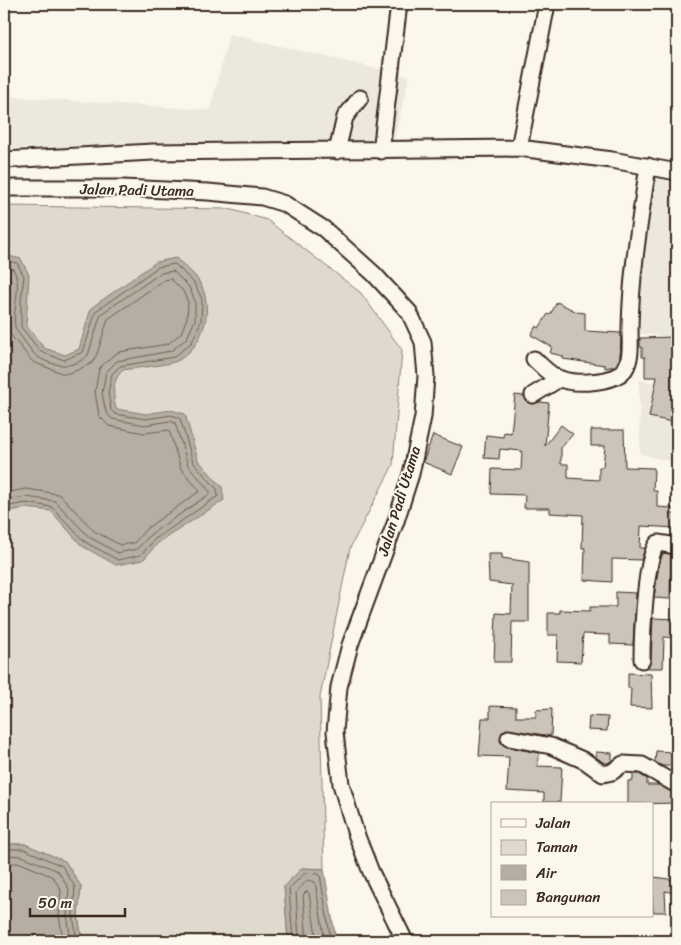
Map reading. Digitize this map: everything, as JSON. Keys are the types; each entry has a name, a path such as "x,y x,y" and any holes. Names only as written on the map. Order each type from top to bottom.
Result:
{"street":[{"path":"381,150 399,4"},
{"path":"518,148 547,4"},
{"path":"337,150 345,117 360,98"},
{"path":"4,160 153,152 518,148 574,154 677,172"},
{"path":"534,358 547,371 559,379 572,382 610,379 620,375 628,363 630,353 632,277 648,166"},
{"name":"Jalan Padi Utama","path":"4,188 123,188 208,192 262,197 286,204 324,229 374,274 409,312 423,342 426,376 423,416 410,474 396,521 350,645 339,687 335,732 341,784 356,831 371,872 405,941"},
{"path":"533,395 559,379"},
{"path":"642,660 645,602 652,551 658,543 677,546"},
{"path":"509,738 551,746 585,761 603,774 612,772 623,764 642,765 677,785"}],"shaded area":[{"path":"229,34 409,76 394,140 4,149 4,96 210,110"},
{"path":"644,168 677,174 677,339 638,333"},
{"path":"639,380 677,387 677,463 640,454"}],"green space":[{"path":"4,206 229,209 267,220 361,293 402,350 393,465 350,548 320,697 324,869 302,868 284,886 288,941 82,941 78,915 81,886 25,844 4,844"}],"water":[{"path":"4,255 21,259 29,275 26,325 44,348 65,355 79,349 91,308 156,262 176,258 191,271 203,290 206,313 200,336 194,346 177,361 123,370 116,379 114,393 116,409 146,414 171,410 185,414 198,460 222,487 224,500 158,543 143,560 116,565 82,546 51,511 26,508 4,512"},
{"path":"4,844 25,844 65,861 81,886 78,915 82,941 4,941"},
{"path":"302,868 324,869 336,941 288,941 284,886"}],"building":[{"path":"557,302 577,312 585,313 585,331 621,333 620,358 615,366 605,368 605,365 563,359 563,356 550,353 552,347 531,335 536,326 539,328 548,314 550,315"},
{"path":"677,337 677,423 649,417 657,377 645,377 645,357 642,357 640,338"},
{"path":"515,395 524,396 528,403 549,403 545,446 561,425 573,434 561,448 561,464 568,464 568,478 599,480 599,467 603,467 605,446 591,446 591,430 624,430 625,467 654,468 653,491 657,491 657,507 672,508 671,514 677,514 677,528 641,526 640,548 645,548 641,560 612,559 612,582 584,580 585,548 582,548 583,515 550,513 550,508 524,508 525,495 491,494 492,469 521,470 522,451 500,449 499,459 484,458 486,435 503,437 504,432 511,433"},
{"path":"433,435 463,447 452,474 423,462"},
{"path":"663,553 671,554 670,599 654,598 659,565"},
{"path":"488,554 502,554 502,558 529,562 529,622 512,622 511,662 494,662 496,613 511,614 512,585 489,582"},
{"path":"616,592 636,593 633,645 610,644 610,635 583,634 581,662 557,661 558,635 548,635 548,613 560,613 560,610 590,611 590,607 616,607"},
{"path":"653,618 677,619 677,638 664,637 663,668 647,668 651,660"},
{"path":"628,673 651,674 652,708 630,707 631,688 628,688"},
{"path":"490,706 516,707 516,717 536,717 536,710 552,709 551,736 506,729 502,732 500,741 507,747 539,753 537,766 562,767 560,802 544,802 544,793 507,791 509,757 479,756 482,718 490,718"},
{"path":"589,716 608,717 607,731 588,730"},
{"path":"656,751 672,752 671,766 662,766 655,762"},
{"path":"596,752 612,753 612,760 604,763 596,757"},
{"path":"633,774 639,774 647,779 647,785 659,785 677,794 677,803 628,802 628,781 633,781"},
{"path":"654,877 676,880 674,893 665,891 666,912 654,912"}]}
